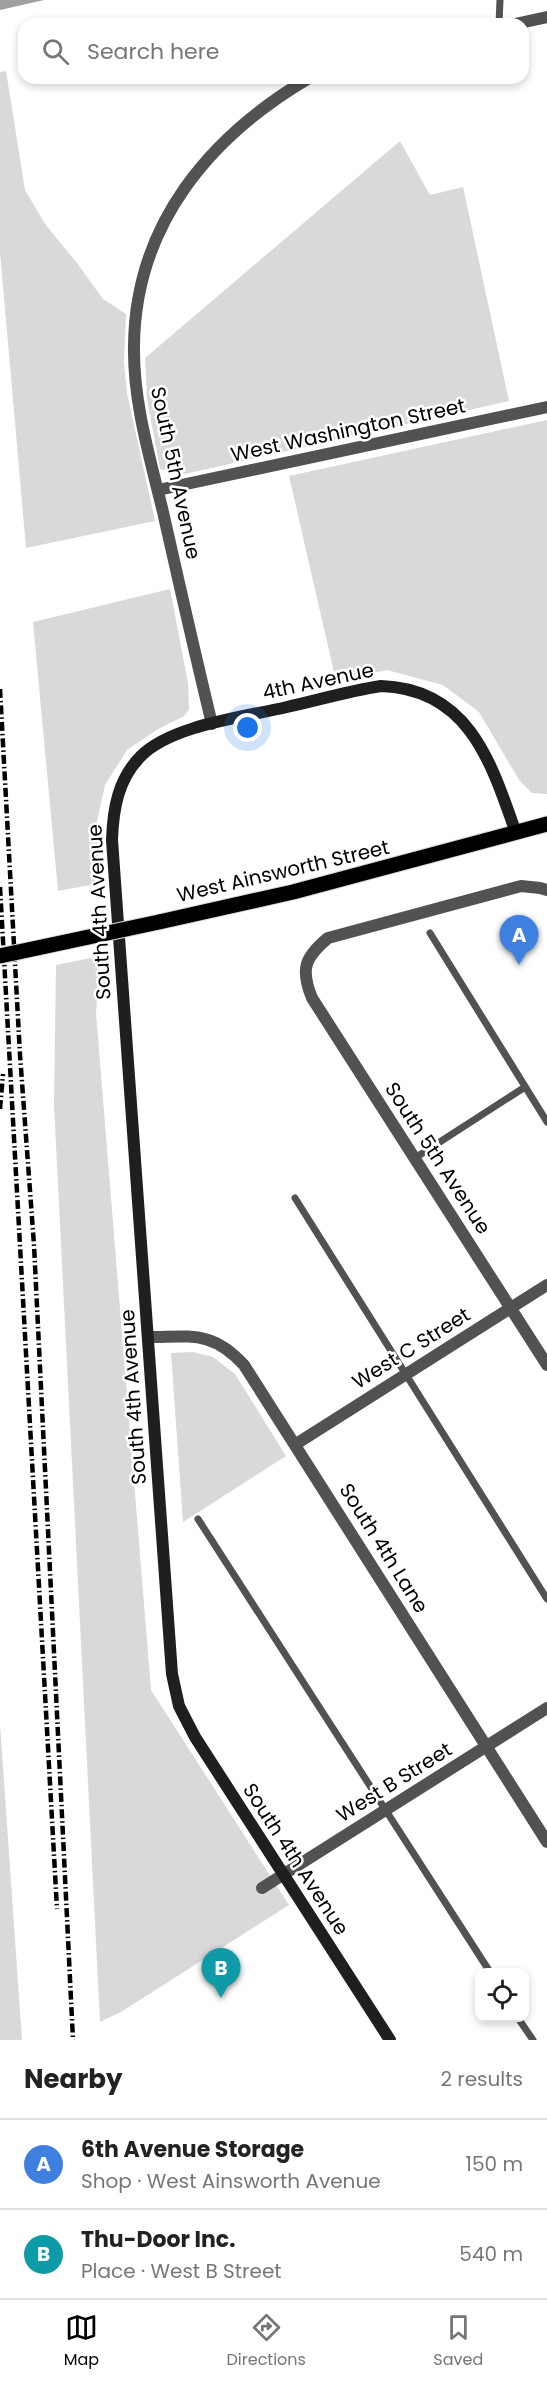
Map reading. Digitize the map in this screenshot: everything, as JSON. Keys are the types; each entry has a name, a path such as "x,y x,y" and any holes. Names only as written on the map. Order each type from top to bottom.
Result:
{"main road":[{"name":"West Ainsworth Street","path":"0,956 293,892 547,824"}],"street":[{"path":"529,21 547,17"},
{"name":"South 5th Avenue","path":"212,724 138,403 134,346 139,291 156,237 181,191 211,153 249,118 298,84"},
{"name":"West Washington Street","path":"158,490 547,407"},
{"name":"4th Avenue","path":"192,729 372,687 412,691 454,712 475,736 505,801 516,833"},
{"name":"South 4th Avenue","path":"192,729 158,743 129,771 119,790 112,822 172,1674 179,1706 195,1737 390,2040"},
{"name":"South 5th Avenue","path":"544,889 521,886 328,938 313,950 304,969 306,984 312,998 547,1365"},
{"name":"West C Street","path":"296,1444 547,1285"},
{"name":"South 4th Lane","path":"148,1337 200,1337 225,1347 244,1365 547,1842"},
{"name":"West B Street","path":"262,1888 547,1708"}],"lane":[{"path":"499,18 500,0"},
{"path":"430,933 547,1122"},
{"path":"415,1158 525,1087"},
{"path":"295,1198 547,1599"},
{"path":"198,1519 487,1968"},
{"path":"521,2022 533,2040"}],"shaded area":[{"path":"0,0 44,0 0,10"},
{"path":"6,71 25,190 45,224 103,299 126,314 124,362 127,393 155,521 26,548 0,252 0,72"},
{"path":"400,141 430,195 463,187 509,401 185,474 160,469 147,398 145,358"},
{"path":"547,420 547,794 532,793 519,780 479,712 443,685 387,670 336,681 289,476"},
{"path":"170,589 188,683 189,710 184,716 158,729 127,750 105,785 96,826 101,883 58,891 33,622"},
{"path":"100,956 96,1013 151,1690 289,1905 121,2012 100,2022 54,1105 56,965"},
{"path":"193,1352 213,1357 235,1374 286,1456 183,1522 171,1353"},
{"path":"0,1724 22,2040 0,2040"}],"railway":[{"path":"0,689 20,1055 34,1245 73,2040"},
{"path":"0,887 57,1909"},
{"path":"0,1109 3,1074"}],"place":[{"name":"6th Avenue Storage","path":"519,965"},
{"name":"Thu-Door Inc.","path":"221,1998"}]}
